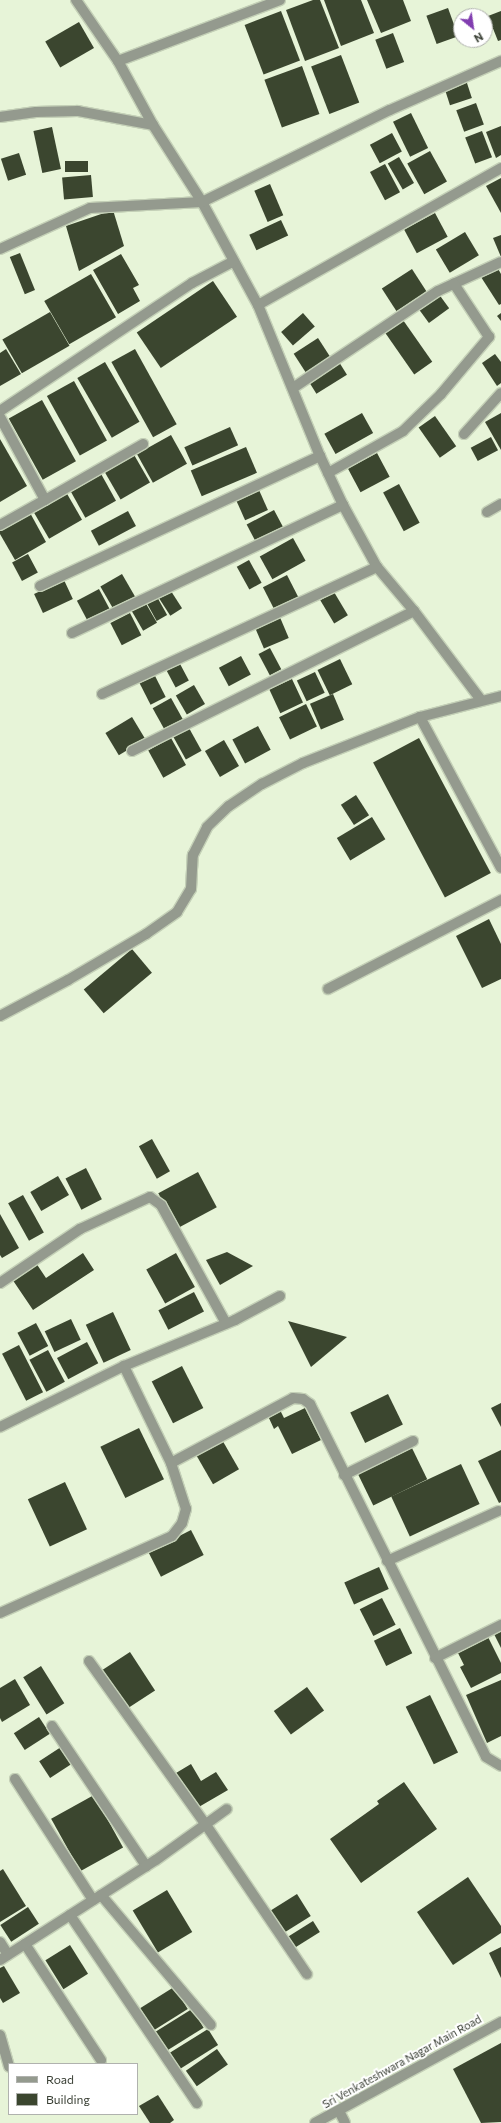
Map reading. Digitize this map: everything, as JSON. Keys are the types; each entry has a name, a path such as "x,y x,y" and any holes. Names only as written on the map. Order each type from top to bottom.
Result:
{"street":[{"path":"76,0 118,61 152,125 202,202 258,305 320,456 343,505 377,568 414,612 481,700"},
{"path":"118,61 280,0"},
{"path":"0,249 90,208 202,202 390,110 501,61"},
{"path":"0,117 36,112 78,112 152,125"},
{"path":"258,305 501,168"},
{"path":"0,410 192,283 234,261"},
{"path":"293,388 438,290 501,262"},
{"path":"328,473 403,431 442,394 489,337 454,284"},
{"path":"464,434 501,393"},
{"path":"0,417 44,500"},
{"path":"0,525 143,444"},
{"path":"40,586 320,456"},
{"path":"487,512 501,504"},
{"path":"72,633 343,505"},
{"path":"102,694 377,568"},
{"path":"132,751 414,612"},
{"path":"0,1016 94,965 146,934 177,912 191,889 193,855 207,826 229,806 262,784 303,763 420,716 501,696"},
{"path":"420,716 501,868"},
{"path":"328,989 501,900"},
{"path":"0,1283 80,1229 150,1197 161,1205 226,1323"},
{"path":"0,1427 124,1366 226,1323 280,1296"},
{"path":"0,1613 172,1536 182,1523 186,1509 171,1463 124,1366"},
{"path":"171,1463 293,1398 303,1399 310,1404 486,1758 501,1766"},
{"path":"344,1475 413,1440"},
{"path":"387,1561 498,1511"},
{"path":"435,1658 501,1625"},
{"path":"89,1661 206,1825 307,1974"},
{"path":"52,1726 146,1866"},
{"path":"15,1780 97,1898 211,2025"},
{"path":"0,1942 4,1957 146,1866 227,1809"},
{"path":"70,1915 197,2103"},
{"path":"25,1944 101,2060"},
{"name":"Sri Venkateshwara Nagar Main Road","path":"315,2123 501,2022"},
{"path":"0,2035 8,2063"},
{"path":"339,2111 345,2123"}],"building":[{"path":"313,0 320,0 339,48 305,61 286,10"},
{"path":"324,0 361,0 374,33 341,46"},
{"path":"367,0 403,0 411,21 381,33"},
{"path":"448,8 453,22 453,38 437,44 426,16"},
{"path":"281,11 300,60 264,74 245,25"},
{"path":"501,11 501,40 498,41 493,28 493,14"},
{"path":"79,22 94,48 60,67 45,42"},
{"path":"393,33 404,62 386,69 375,40"},
{"path":"341,55 359,103 329,114 311,66"},
{"path":"302,66 319,114 282,128 264,80"},
{"path":"466,80 472,98 450,105 444,87"},
{"path":"476,103 484,125 464,132 456,110"},
{"path":"411,113 428,148 410,157 393,122"},
{"path":"501,126 501,155 496,158 486,132"},
{"path":"52,127 61,169 42,173 33,131"},
{"path":"482,131 492,157 475,164 465,137"},
{"path":"392,133 402,152 380,163 370,145"},
{"path":"430,151 447,182 424,194 407,164"},
{"path":"19,153 26,175 8,181 1,159"},
{"path":"399,157 414,183 403,189 388,164"},
{"path":"65,161 88,161 88,172 65,172"},
{"path":"385,164 400,192 385,200 370,172"},
{"path":"91,175 93,197 64,199 62,178"},
{"path":"501,178 501,213 486,186"},
{"path":"270,184 283,215 268,222 254,191"},
{"path":"113,210 124,246 79,271 66,226"},
{"path":"435,213 448,237 417,253 404,229"},
{"path":"281,220 288,235 256,250 249,235"},
{"path":"465,232 479,255 450,273 436,250"},
{"path":"501,235 501,257 493,238"},
{"path":"20,253 35,290 25,294 10,257"},
{"path":"121,254 139,285 133,288 140,301 118,314 93,270"},
{"path":"497,267 501,274 501,304 499,305 481,277"},
{"path":"412,269 427,292 397,311 382,289"},
{"path":"91,274 116,317 69,344 44,301"},
{"path":"213,281 237,317 161,368 137,332"},
{"path":"438,293 449,308 429,323 418,308"},
{"path":"50,312 70,346 22,373 2,340"},
{"path":"303,313 315,327 293,346 281,332"},
{"path":"501,313 501,321 497,316"},
{"path":"403,320 432,362 414,374 385,333"},
{"path":"318,338 331,358 307,374 294,354"},
{"path":"6,349 21,374 0,386 0,353"},
{"path":"135,349 177,424 153,437 111,362"},
{"path":"495,354 501,362 501,383 497,386 482,363"},
{"path":"105,362 140,422 112,438 77,378"},
{"path":"339,362 347,375 316,394 308,381"},
{"path":"74,381 107,440 80,456 47,396"},
{"path":"42,400 76,461 43,480 9,418"},
{"path":"362,413 373,433 336,454 324,434"},
{"path":"501,413 501,450 485,422"},
{"path":"435,416 456,446 440,458 419,427"},
{"path":"230,427 238,445 192,466 184,447"},
{"path":"171,435 187,464 153,483 137,454"},
{"path":"491,437 498,450 478,461 471,448"},
{"path":"0,439 27,486 0,502"},
{"path":"246,447 257,473 202,496 191,470"},
{"path":"133,453 150,482 121,499 104,470"},
{"path":"377,453 390,477 361,492 348,468"},
{"path":"100,472 116,501 85,518 69,489"},
{"path":"399,484 420,523 404,531 383,492"},
{"path":"259,490 268,510 245,520 236,500"},
{"path":"66,492 82,520 49,539 33,511"},
{"path":"274,510 284,529 256,543 247,525"},
{"path":"29,511 46,542 15,560 0,534 0,527"},
{"path":"128,511 136,526 99,546 91,531"},
{"path":"293,538 306,561 272,579 260,556"},
{"path":"28,554 38,573 22,581 12,562"},
{"path":"249,560 262,583 249,590 237,567"},
{"path":"122,574 136,598 114,611 100,586"},
{"path":"287,575 300,601 276,613 263,587"},
{"path":"64,580 73,599 43,613 34,594"},
{"path":"169,588 182,608 170,616 157,596"},
{"path":"99,589 110,610 88,622 77,601"},
{"path":"334,592 348,615 334,623 320,600"},
{"path":"156,595 167,615 157,621 146,601"},
{"path":"145,602 157,623 143,631 131,610"},
{"path":"130,613 141,635 122,645 110,623"},
{"path":"279,615 289,638 264,649 254,626"},
{"path":"270,648 281,669 270,675 259,654"},
{"path":"241,656 251,675 229,686 219,668"},
{"path":"340,659 352,684 330,695 318,670"},
{"path":"179,662 189,681 176,688 166,669"},
{"path":"153,672 166,697 151,705 138,680"},
{"path":"315,672 325,693 307,701 297,680"},
{"path":"292,679 303,703 280,713 269,690"},
{"path":"194,685 205,704 187,715 176,696"},
{"path":"333,694 344,720 321,730 310,704"},
{"path":"171,698 183,720 165,730 153,708"},
{"path":"306,704 317,726 290,740 279,717"},
{"path":"132,717 145,739 119,755 105,733"},
{"path":"258,726 271,750 245,763 232,740"},
{"path":"189,728 202,751 186,759 173,737"},
{"path":"171,738 186,765 163,778 148,751"},
{"path":"419,738 491,873 445,898 373,762"},
{"path":"224,740 239,766 220,777 205,751"},
{"path":"356,795 369,815 354,825 341,805"},
{"path":"372,817 385,839 350,860 337,838"},
{"path":"489,919 501,944 501,979 482,988 456,936"},
{"path":"132,949 152,973 104,1013 84,989"},
{"path":"152,1139 170,1171 157,1179 139,1146"},
{"path":"86,1168 102,1199 81,1210 66,1178"},
{"path":"198,1172 217,1207 177,1228 158,1193"},
{"path":"58,1176 69,1195 41,1211 30,1192"},
{"path":"23,1195 44,1233 29,1241 8,1203"},
{"path":"0,1214 19,1248 2,1258 0,1255"},
{"path":"227,1252 253,1266 220,1285 206,1260"},
{"path":"83,1253 94,1270 33,1310 12,1279 36,1263 46,1278"},
{"path":"176,1253 195,1287 165,1304 146,1269"},
{"path":"194,1292 204,1312 168,1330 158,1310"},
{"path":"113,1312 131,1350 104,1363 86,1325"},
{"path":"71,1319 81,1340 54,1352 45,1331"},
{"path":"288,1321 347,1337 311,1367"},
{"path":"36,1323 48,1346 30,1356 17,1333"},
{"path":"87,1342 98,1363 68,1379 57,1358"},
{"path":"19,1345 43,1392 26,1401 2,1354"},
{"path":"48,1350 65,1382 46,1392 29,1360"},
{"path":"182,1366 203,1408 173,1423 152,1381"},
{"path":"388,1394 403,1425 365,1443 350,1412"},
{"path":"501,1403 501,1427 491,1408"},
{"path":"305,1408 321,1440 292,1454 278,1426 274,1429 268,1416 280,1410 284,1418"},
{"path":"139,1428 164,1479 125,1498 100,1447"},
{"path":"221,1438 239,1469 213,1484 195,1453"},
{"path":"411,1446 427,1479 373,1506 357,1472"},
{"path":"501,1450 501,1502 499,1503 478,1461"},
{"path":"461,1464 480,1504 410,1536 391,1497"},
{"path":"65,1482 87,1529 50,1546 28,1499"},
{"path":"191,1530 204,1555 161,1577 148,1552"},
{"path":"379,1567 389,1589 354,1604 344,1582"},
{"path":"382,1598 396,1625 373,1636 360,1609"},
{"path":"400,1628 412,1653 386,1666 374,1641"},
{"path":"501,1630 501,1648 494,1634"},
{"path":"487,1635 501,1663 501,1673 471,1688 460,1667 464,1665 457,1651"},
{"path":"130,1652 155,1691 127,1709 102,1670"},
{"path":"41,1666 64,1703 47,1714 23,1677"},
{"path":"15,1679 30,1705 2,1722 0,1718 0,1688"},
{"path":"501,1680 501,1736 487,1743 466,1695"},
{"path":"307,1687 324,1710 291,1735 274,1711"},
{"path":"430,1695 458,1753 434,1764 406,1707"},
{"path":"39,1717 50,1734 25,1750 14,1733"},
{"path":"61,1747 72,1764 50,1778 39,1761"},
{"path":"191,1764 201,1781 216,1772 228,1790 197,1808 176,1773"},
{"path":"404,1782 437,1829 361,1883 330,1839 379,1804 377,1801"},
{"path":"94,1795 123,1847 80,1871 51,1819"},
{"path":"3,1869 26,1906 0,1922 0,1871"},
{"path":"468,1877 501,1926 501,1933 453,1965 417,1912"},
{"path":"167,1890 192,1932 158,1953 133,1911"},
{"path":"297,1894 311,1916 284,1933 270,1911"},
{"path":"28,1907 39,1924 11,1942 0,1925"},
{"path":"313,1921 320,1932 294,1948 287,1937"},
{"path":"70,1945 88,1974 63,1989 45,1960"},
{"path":"501,1947 501,1978 489,1953"},
{"path":"4,1966 20,1993 3,2003 0,1998 0,1968"},
{"path":"174,1987 188,2009 154,2030 140,2008"},
{"path":"192,2009 204,2028 166,2051 155,2032"},
{"path":"208,2029 218,2045 180,2069 170,2053"},
{"path":"501,2043 501,2122 481,2123 453,2069"},
{"path":"217,2049 228,2065 197,2086 186,2071"},
{"path":"158,2095 174,2120 170,2123 150,2123 139,2106"}]}
